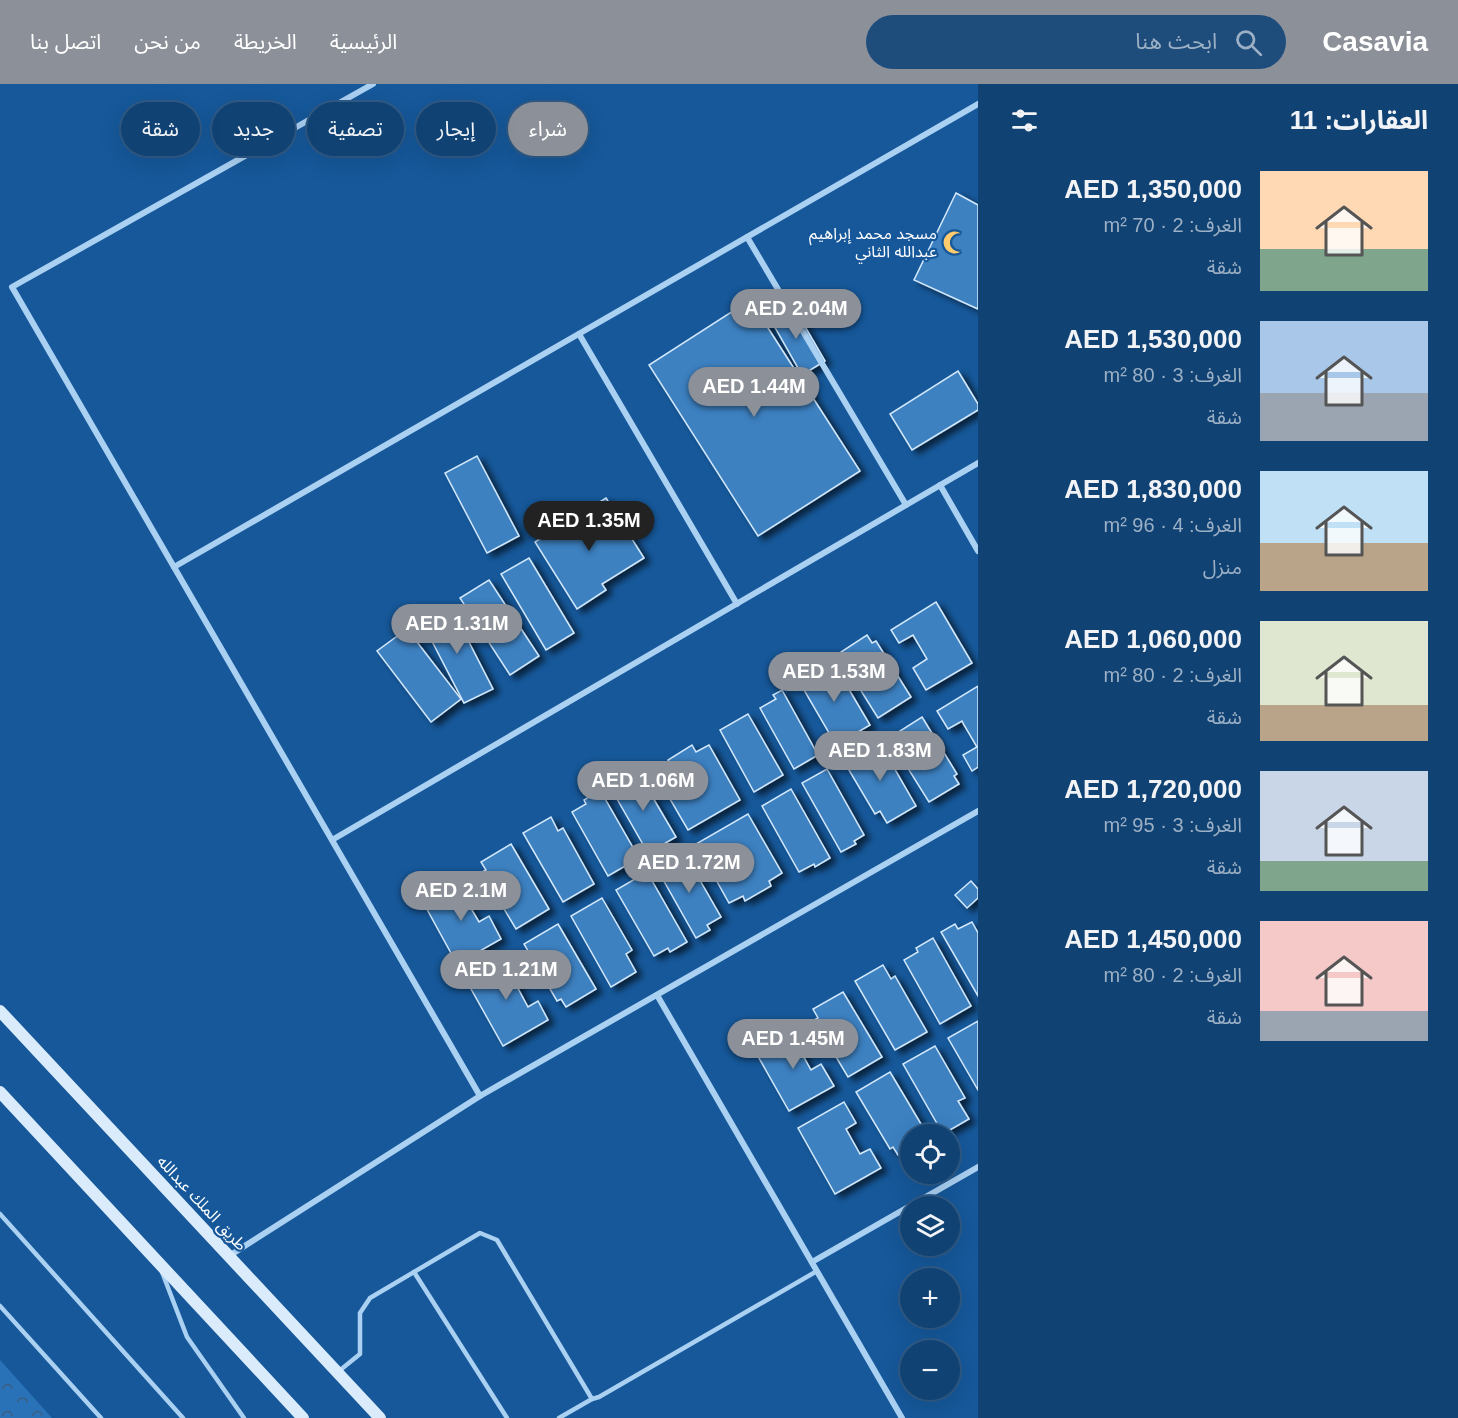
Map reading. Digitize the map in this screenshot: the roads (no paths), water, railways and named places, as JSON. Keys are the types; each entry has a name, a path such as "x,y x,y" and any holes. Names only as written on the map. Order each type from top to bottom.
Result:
{"street":[{"path":"373,84 12,287 480,1096"},
{"path":"174,567 978,104"},
{"path":"747,237 906,505"},
{"path":"579,334 736,604"},
{"path":"332,840 978,463"},
{"path":"940,485 978,551"},
{"path":"229,1256 480,1096 978,811"},
{"path":"657,995 902,1418"},
{"name":"طريق الملك عبدالله","path":"0,1011 380,1418"},
{"path":"0,1092 303,1418"},
{"path":"812,1262 978,1167"}],"lane":[{"path":"0,1214 183,1418"},
{"path":"337,1372 360,1354 360,1313 370,1298 480,1233 497,1240 592,1399"},
{"path":"157,1261 187,1337 244,1418"},
{"path":"559,1418 817,1271"},
{"path":"414,1272 507,1418"},
{"path":"0,1306 101,1418"}],"place":[{"name":"مسجد محمد إبراهيم عبدالله الثاني","path":"955,242"}]}
